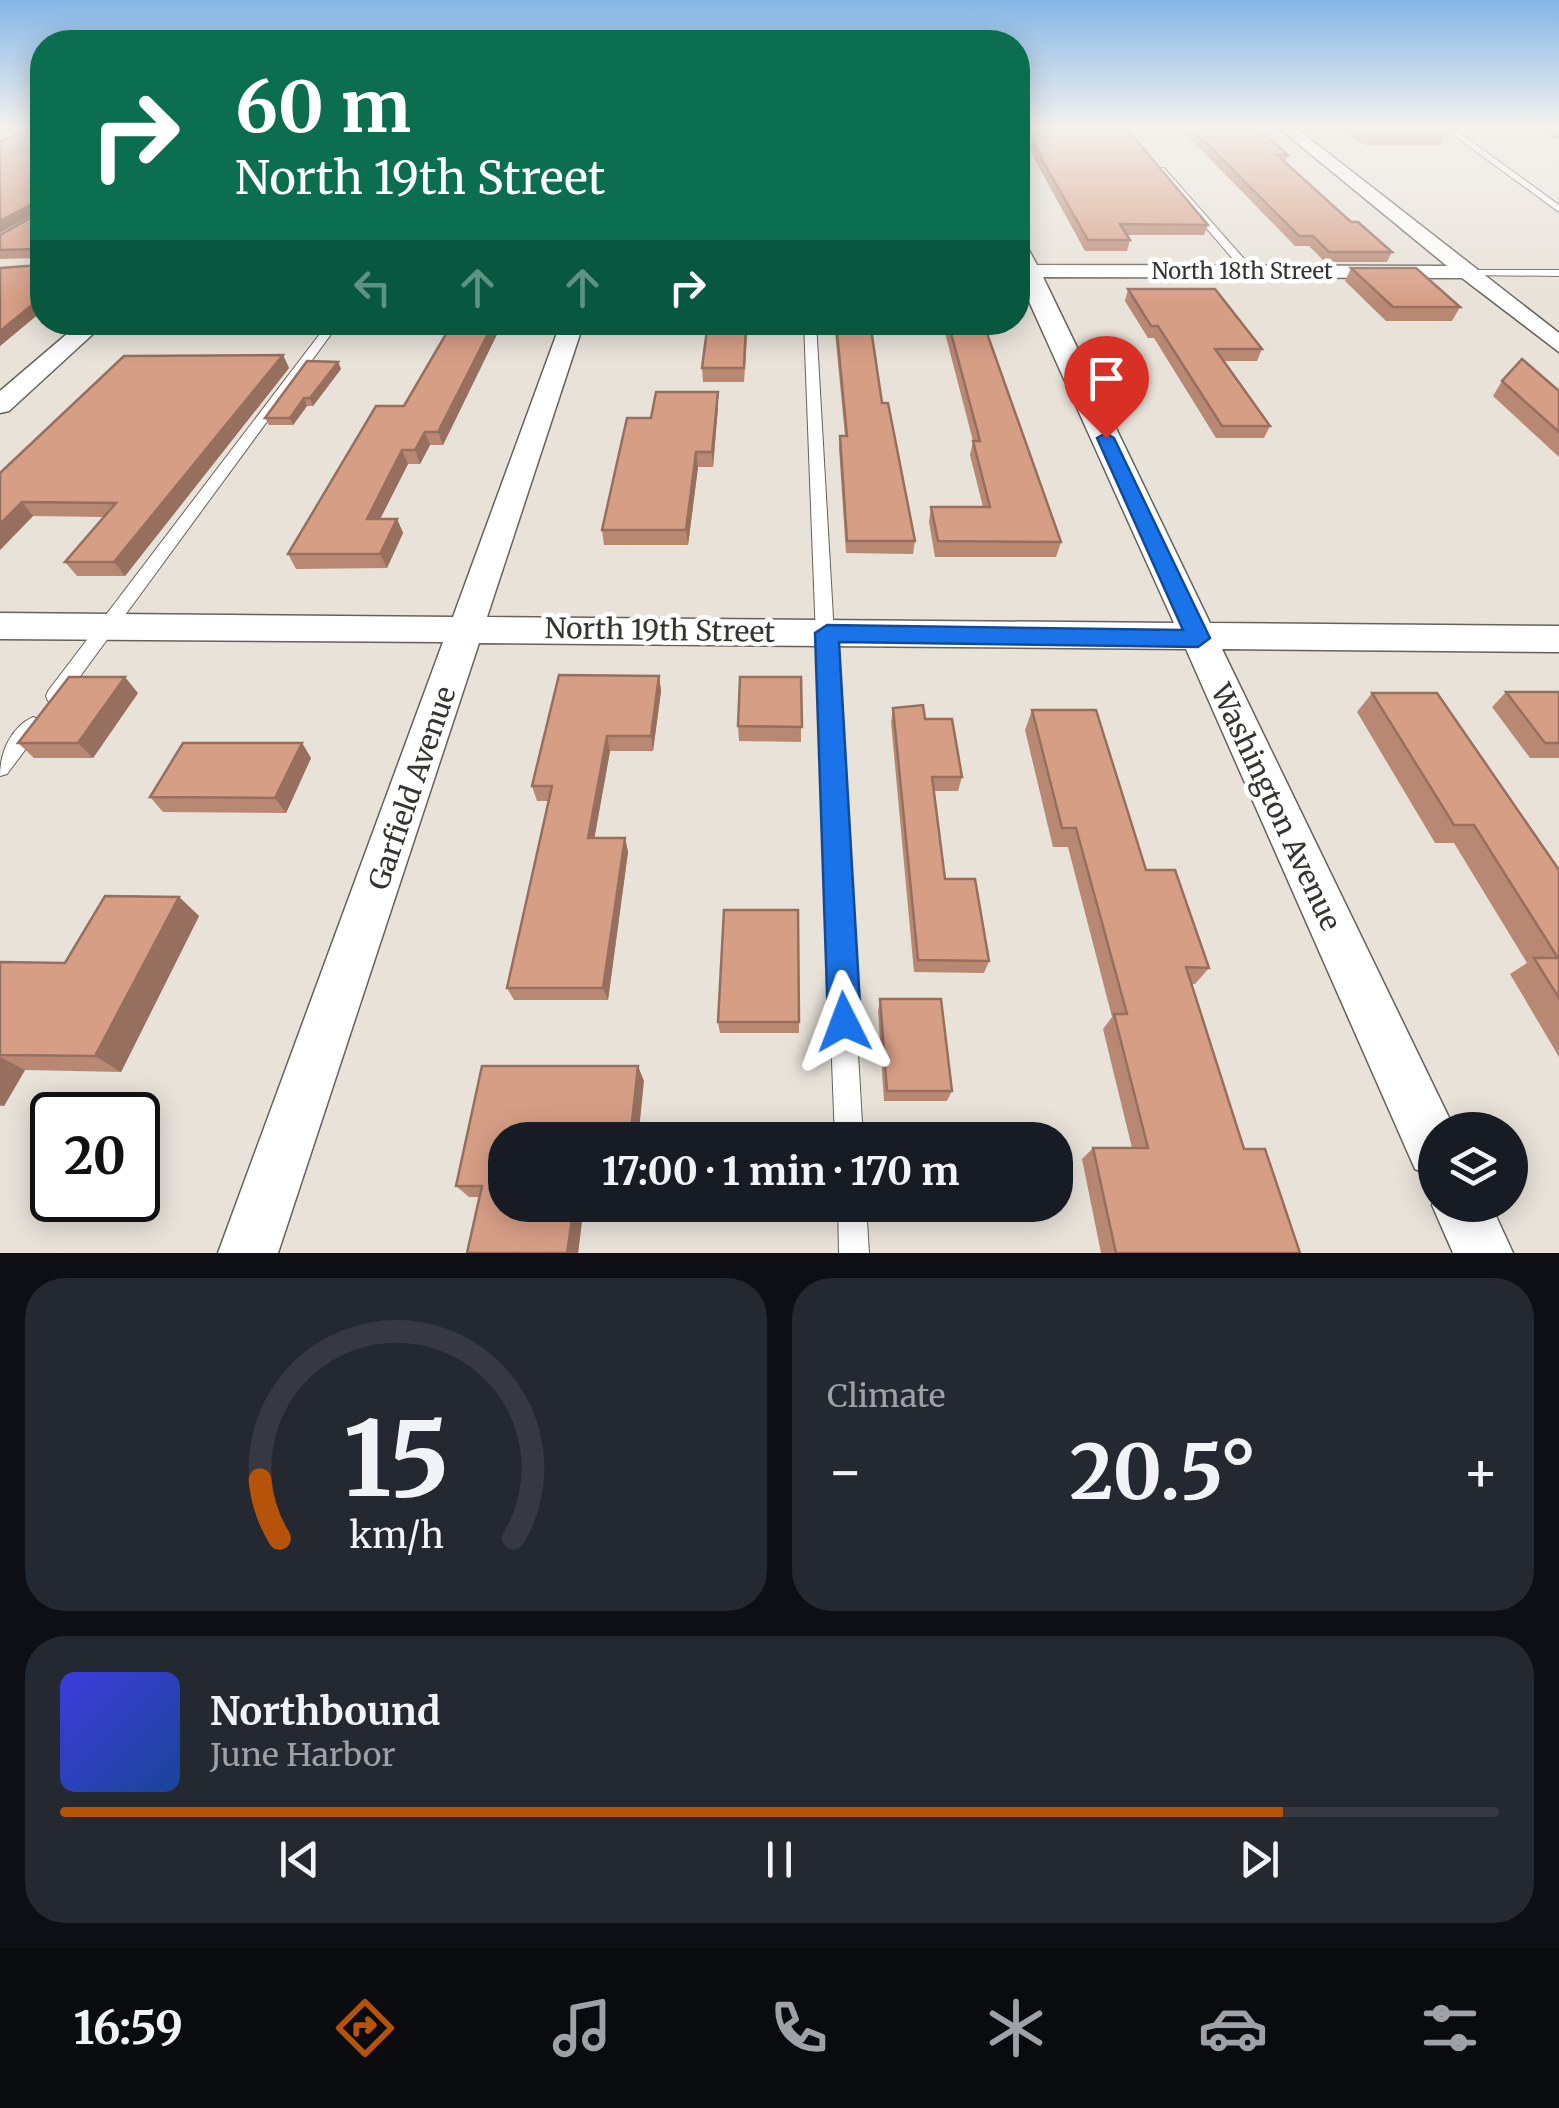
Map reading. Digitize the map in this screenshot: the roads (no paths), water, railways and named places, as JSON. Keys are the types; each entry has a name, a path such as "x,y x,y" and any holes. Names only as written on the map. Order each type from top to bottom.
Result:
{"street":[{"path":"1359,186 1559,345"},
{"name":"North 18th Street","path":"1030,263 1249,272 1466,272"},
{"name":"Washington Avenue","path":"1030,282 1418,1112"},
{"path":"0,405 80,335"},
{"name":"Garfield Avenue","path":"248,1253 569,335"},
{"name":"North 19th Street","path":"0,626 1559,638"},
{"path":"1469,1222 1484,1253"}],"lane":[{"path":"1175,186 1249,272"},
{"path":"1528,186 1559,209"},
{"path":"1466,272 1559,273"},
{"path":"0,768 325,335"},
{"path":"811,335 849,1122"},
{"path":"853,1222 854,1253"}]}
